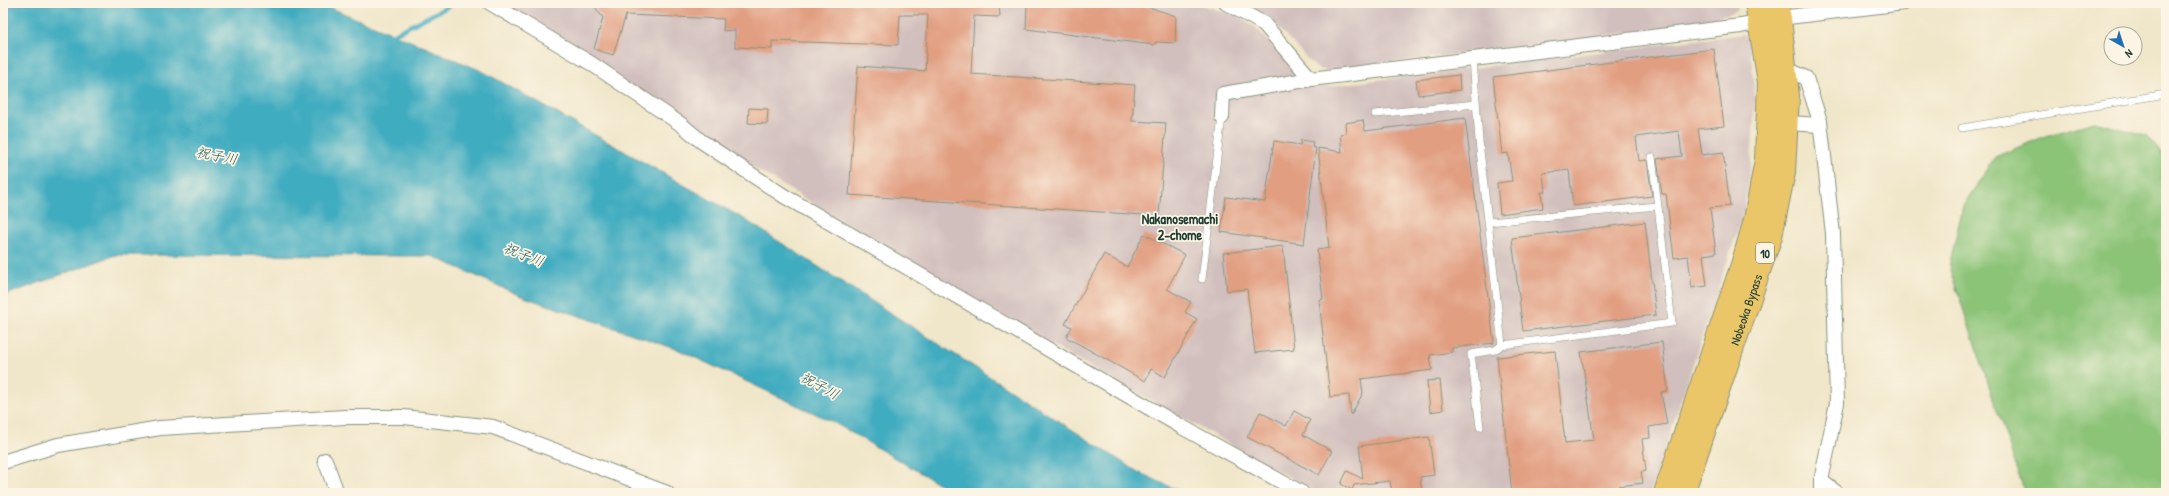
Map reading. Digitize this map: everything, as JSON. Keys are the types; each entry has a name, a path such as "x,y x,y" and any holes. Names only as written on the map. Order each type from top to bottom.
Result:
{"highway":[{"name":"Nobeoka Bypass","path":"1683,493 1771,236 1784,172 1788,123 1787,70 1768,12"},
{"name":"Nobeoka Bypass","path":"1665,493 1744,262 1755,220 1766,160 1769,82 1768,12"}],"street":[{"path":"490,3 592,64 682,125 701,141 784,196 1182,427 1302,493"},
{"path":"1226,3 1264,24 1311,78"},
{"path":"1222,117 1223,94 1311,78 1473,59 1768,12 1904,3"},
{"path":"1787,70 1806,78 1820,125 1833,234 1837,403 1821,487 1837,493"},
{"path":"1788,123 1820,125"},
{"path":"3,462 58,445 160,428 345,417 404,417 492,427 667,493"},
{"path":"326,460 337,493"}],"lane":[{"path":"1473,59 1476,104 1502,346"},
{"path":"1962,128 2166,94"},
{"path":"1375,114 1476,104"},
{"path":"1202,279 1222,117"},
{"path":"1480,427 1471,354 1495,350 1502,346 1672,323 1652,157"},
{"path":"1489,222 1657,206"}],"shaded area":[{"path":"501,3 1197,3 1240,17 1255,27 1314,88 1744,34 1750,42 1755,98 1751,163 1744,211 1650,493 1318,493 1035,336 757,170"},
{"path":"1243,3 1645,3 1646,5 1653,3 1738,3 1738,10 1702,23 1326,71 1315,67 1271,20"}],"green space":[{"path":"2094,122 2146,135 2166,159 2166,493 2025,493 1949,267 1963,206 1995,157 2043,137"}],"water":[{"name":"祝子川","path":"3,3 319,3 482,71 744,219 1138,472 1184,493 955,493 833,422 679,350 521,296 432,256 115,255 3,296"}],"building":[{"path":"592,3 999,3 1000,17 974,16 971,74 1135,85 1132,121 1166,123 1159,216 849,195 858,66 925,71 928,15 900,15 898,45 772,41 772,49 735,47 735,30 723,31 724,19 626,15 613,55 594,49 603,18"},
{"path":"1027,3 1136,3 1176,16 1175,43 1156,42 1154,45 1026,29"},
{"path":"1714,49 1724,126 1698,129 1702,155 1723,152 1730,206 1710,208 1716,253 1703,255 1707,286 1692,288 1688,256 1674,258 1666,194 1662,194 1657,159 1682,156 1679,131 1636,137 1639,161 1647,160 1652,196 1573,206 1569,170 1543,173 1545,192 1541,192 1543,208 1500,214 1497,183 1512,181 1508,153 1502,154 1493,77"},
{"path":"1459,75 1460,90 1418,95 1416,80"},
{"path":"749,108 768,109 767,124 748,123"},
{"path":"1465,118 1494,343 1452,348 1452,352 1430,355 1432,370 1361,379 1363,393 1351,415 1349,395 1330,397 1319,300 1323,299 1317,250 1329,248 1318,148 1342,152 1340,134 1346,133 1345,123 1363,120 1365,131"},
{"path":"1301,140 1313,142 1312,147 1316,148 1304,244 1221,232 1226,197 1265,202 1274,141 1300,145"},
{"path":"1645,222 1656,315 1523,331 1512,238"},
{"path":"1144,234 1185,255 1167,289 1191,302 1185,312 1197,319 1165,377 1151,369 1145,381 1066,337 1072,327 1065,324 1104,254 1127,267"},
{"path":"1283,246 1294,349 1255,353 1247,289 1227,291 1223,253"},
{"path":"1662,342 1668,391 1661,392 1667,424 1649,427 1650,438 1642,439 1646,471 1641,472 1643,483 1619,486 1620,493 1512,493 1497,357 1555,351 1565,443 1594,440 1581,352"},
{"path":"1440,380 1443,410 1430,412 1427,381"},
{"path":"1294,411 1310,420 1303,435 1332,451 1319,475 1247,437 1260,412 1286,426"},
{"path":"1429,437 1434,475 1420,477 1422,493 1392,493 1390,481 1354,485 1352,490 1341,484 1347,471 1363,479 1359,446"}],"waterway":[{"path":"390,36 451,5"}],"district":[{"name":"Nakanosemachi 2-chome","path":"1180,226"}]}
